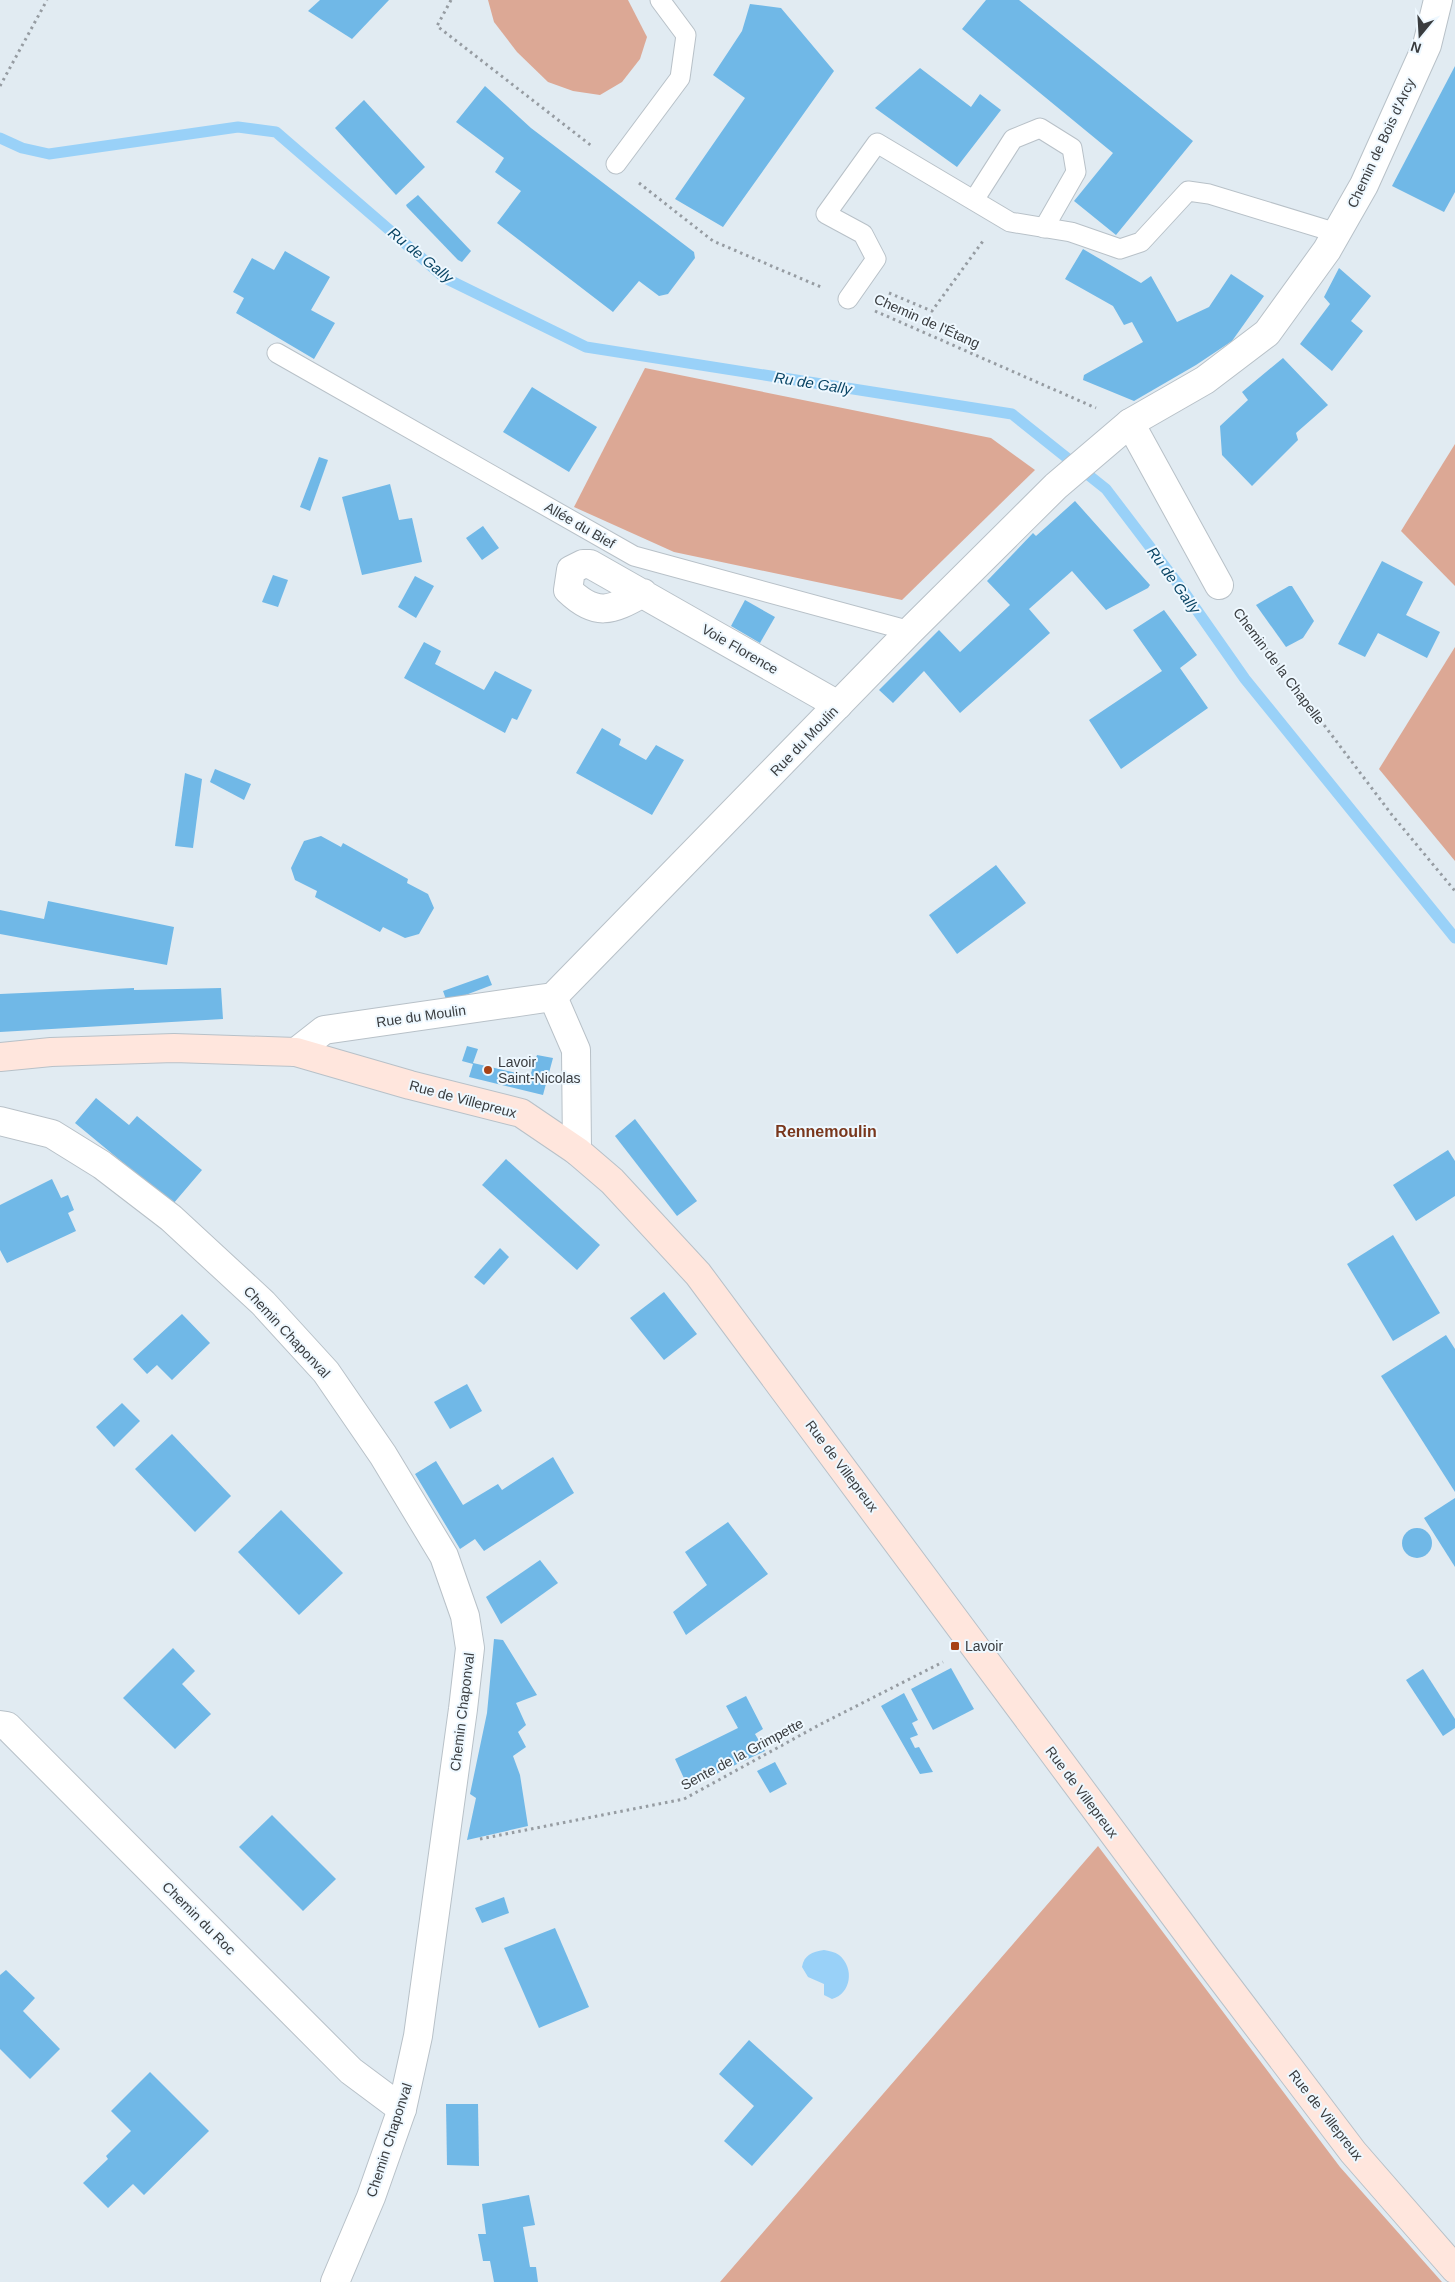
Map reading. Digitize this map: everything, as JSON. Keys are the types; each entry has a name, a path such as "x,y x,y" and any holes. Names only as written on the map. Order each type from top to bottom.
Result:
{"main road":[{"name":"Rue de Villepreux","path":"0,1057 51,1052 174,1048 296,1052 410,1085 521,1113 577,1151 612,1181 698,1274 1353,2152 1455,2268"}],"street":[{"name":"Chemin de Bois d'Arcy","path":"1056,486 1130,423 1205,380 1267,332 1327,250 1364,185 1426,45 1438,0"},
{"path":"1130,423 1219,585"},
{"name":"Rue du Moulin","path":"296,1052 324,1030 553,998 910,631 1056,486"},
{"name":"Voie Florence","path":"643,593 838,705"},
{"path":"553,998 576,1050 577,1151"},
{"name":"Chemin Chaponval","path":"0,1121 52,1134 102,1165 178,1224 263,1303 326,1372 383,1454 444,1556 465,1616 470,1648 418,2036 402,2110 372,2197 335,2282"},
{"name":"Chemin du Roc","path":"0,1725 6,1726 351,2071 402,2110"}],"lane":[{"path":"616,164 680,78 686,35 660,0"},
{"path":"974,200 1013,139 1040,128 1072,148 1076,172 1044,228"},
{"path":"848,299 876,259 863,234 826,214 877,142 1010,222 1071,232 1120,249 1141,242 1188,191 1209,194 1336,233"},
{"name":"Allée du Bief","path":"277,354 634,556 910,631"}],"path":[{"path":"0,86 47,0"},
{"name":"Chemin de l'Étang","path":"451,0 437,26 713,241 1130,423"},
{"path":"861,280 932,312 1001,217"},
{"name":"Chemin de la Chapelle","path":"1219,585 1386,808 1455,892"},
{"name":"Sente de la Grimpette","path":"445,1845 684,1799 819,1725 974,1646"}],"shaded area":[{"path":"488,0 628,0 647,37 640,59 622,82 600,95 573,91 548,82 517,52 494,22"},
{"path":"645,368 991,438 1035,470 902,600 674,552 574,507"},
{"path":"1455,444 1455,586 1401,531"},
{"path":"1455,647 1455,861 1379,769"},
{"path":"1098,1846 1340,2167 1442,2282 720,2282"}],"water":[{"path":"824,1950 839,1955 844,1960 849,1973 847,1986 843,1992 832,1999 824,1995 824,1984 808,1977 802,1967 809,1955"}],"building":[{"path":"320,0 389,0 352,39 308,11"},
{"path":"986,0 1019,0 1193,141 1116,235 1074,201 1113,153 962,29"},
{"path":"750,4 781,8 834,71 723,227 675,199 745,98 713,75 742,31"},
{"path":"1455,66 1455,192 1444,212 1392,186"},
{"path":"920,68 971,107 980,94 1001,110 957,167 875,108"},
{"path":"485,86 531,128 694,252 695,258 668,294 659,296 639,281 613,312 497,223 521,191 495,172 504,158 456,122"},
{"path":"364,100 425,167 396,195 335,128"},
{"path":"418,195 471,251 462,262 407,207 406,205"},
{"path":"1083,249 1141,283 1151,276 1177,322 1209,307 1231,274 1264,296 1232,341 1196,365 1134,401 1083,380 1084,375 1143,342 1132,322 1124,325 1113,306 1065,279"},
{"path":"285,251 330,277 311,310 335,323 314,359 236,313 244,298 233,292 252,258 274,270"},
{"path":"1339,268 1371,296 1351,321 1363,331 1332,371 1300,344 1330,304 1324,297"},
{"path":"1283,358 1328,405 1296,433 1298,440 1252,486 1222,455 1220,426 1248,400 1242,392"},
{"path":"532,387 597,427 569,472 503,432"},
{"path":"319,457 328,460 310,511 300,507"},
{"path":"390,484 399,520 412,518 422,562 362,575 342,497"},
{"path":"1075,501 1150,585 1148,588 1106,610 1072,571 1029,609 1050,633 960,713 924,671 893,703 879,690 939,630 960,652 1010,605 987,581 1033,533 1036,536"},
{"path":"483,526 499,548 482,560 466,538"},
{"path":"1382,561 1423,582 1406,615 1440,632 1427,658 1378,633 1365,657 1338,644"},
{"path":"273,575 288,580 278,607 262,602"},
{"path":"415,576 434,586 416,618 398,607"},
{"path":"1292,586 1314,621 1303,638 1286,647 1256,605"},
{"path":"745,600 775,617 760,643 731,626"},
{"path":"1164,610 1197,655 1180,668 1208,708 1121,769 1089,720 1162,671 1133,630"},
{"path":"424,642 441,651 435,664 484,690 495,671 532,690 517,720 512,718 505,733 404,678"},
{"path":"602,728 621,739 619,745 646,760 656,745 684,760 652,815 576,773"},
{"path":"215,769 251,784 244,800 210,782"},
{"path":"185,773 202,779 193,848 175,846"},
{"path":"321,836 341,847 343,843 408,879 407,883 428,894 434,908 419,934 405,938 383,927 380,932 315,897 317,891 295,880 291,868 304,841"},
{"path":"996,865 1026,903 957,954 929,915"},
{"path":"48,901 174,927 167,965 0,934 0,910 44,919"},
{"path":"488,975 492,985 447,1002 443,991"},
{"path":"134,988 134,990 221,988 223,1019 0,1032 0,994"},
{"name":"Lavoir Saint-Nicolas","path":"467,1046 478,1049 473,1063 530,1076 537,1055 553,1058 543,1095 469,1077 473,1064 462,1061"},
{"path":"96,1098 129,1125 137,1116 202,1170 173,1204 75,1123"},
{"path":"635,1119 697,1201 677,1216 615,1136"},
{"path":"1448,1150 1455,1161 1455,1196 1416,1221 1393,1185"},
{"path":"506,1159 600,1245 577,1270 482,1185"},
{"path":"52,1179 61,1198 68,1195 74,1210 68,1213 76,1231 7,1263 0,1250 0,1205"},
{"path":"1393,1235 1440,1313 1393,1341 1347,1264"},
{"path":"500,1248 509,1257 484,1285 474,1277"},
{"path":"664,1292 697,1334 664,1360 630,1318"},
{"path":"182,1314 210,1343 172,1380 157,1365 147,1374 133,1359"},
{"path":"1446,1335 1455,1349 1455,1492 1381,1376"},
{"path":"467,1384 482,1411 450,1429 434,1402"},
{"path":"122,1403 140,1421 114,1447 96,1427"},
{"path":"172,1434 231,1496 195,1532 135,1469"},
{"path":"553,1457 574,1493 484,1551 475,1539 460,1549 415,1474 436,1461 463,1505 498,1484 502,1490"},
{"path":"1455,1498 1455,1567 1424,1518"},
{"path":"281,1510 343,1573 299,1615 238,1552"},
{"path":"728,1522 768,1574 686,1635 673,1612 707,1585 685,1552"},
{"path":"1417,1528 1428,1532 1432,1543 1428,1554 1417,1558 1406,1554 1402,1543 1406,1532"},
{"path":"540,1560 558,1583 501,1624 486,1597"},
{"path":"494,1639 503,1640 537,1695 516,1703 526,1725 518,1732 526,1747 513,1756 520,1775 528,1826 467,1840 476,1798 470,1794 487,1713"},
{"path":"173,1648 195,1671 182,1684 211,1714 175,1749 123,1698"},
{"path":"951,1668 974,1709 933,1730 911,1689"},
{"path":"1423,1669 1455,1719 1455,1728 1443,1736 1406,1680"},
{"path":"904,1693 918,1720 912,1723 918,1735 910,1738 915,1748 919,1747 933,1772 920,1774 881,1706"},
{"path":"746,1696 763,1729 755,1734 765,1751 688,1787 675,1759 738,1728 726,1706"},
{"path":"775,1762 787,1784 770,1793 757,1771"},
{"path":"272,1815 336,1879 303,1911 239,1847"},
{"path":"504,1897 509,1913 482,1923 475,1908"},
{"path":"555,1928 589,2007 539,2028 504,1948"},
{"path":"6,1970 35,1998 23,2011 60,2049 30,2079 0,2049 0,1975"},
{"path":"749,2040 813,2098 752,2166 724,2141 754,2106 719,2074"},
{"path":"150,2072 209,2131 144,2195 133,2184 108,2208 83,2183 108,2159 106,2156 131,2131 111,2111"},
{"path":"446,2104 478,2104 479,2166 447,2165"},
{"path":"529,2195 535,2225 523,2227 530,2267 536,2267 538,2282 494,2282 490,2261 483,2261 478,2234 486,2234 482,2204"}],"waterway":[{"name":"Ru de Gally","path":"0,138 22,148 49,154 238,127 276,132 445,278 586,347 1012,414 1106,489 1182,589 1245,679 1455,938"}],"place":[{"name":"Lavoir Saint-Nicolas","path":"488,1070"},
{"name":"Lavoir","path":"955,1646"}],"district":[{"name":"Rennemoulin","path":"826,1131"}]}
